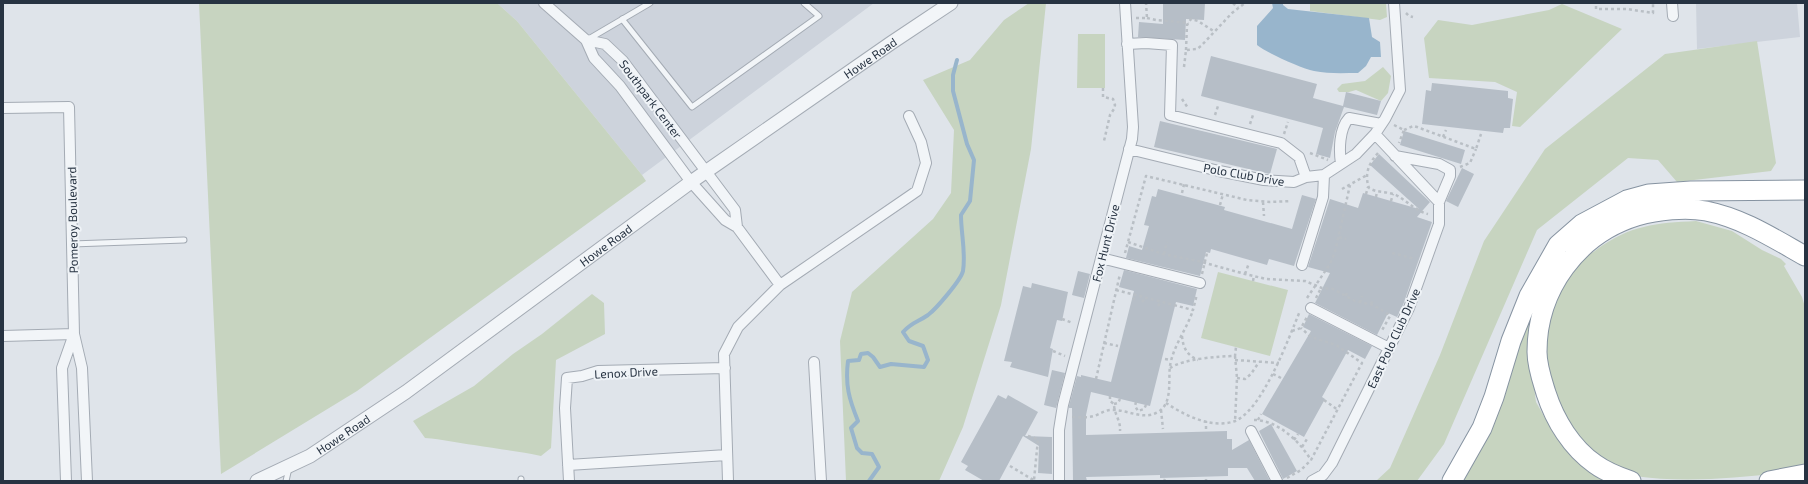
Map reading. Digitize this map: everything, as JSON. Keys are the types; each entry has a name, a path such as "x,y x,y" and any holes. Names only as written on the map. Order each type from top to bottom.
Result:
{"highway":[{"path":"1452,481 1482,428 1494,397 1511,341 1529,296 1558,245 1582,224 1627,200 1649,194 1691,191 1805,190"},
{"path":"1631,481 1596,465 1574,444 1560,425 1550,406 1540,370 1537,353 1542,315 1547,296 1570,260 1598,234 1622,221 1652,211 1676,210 1704,210 1735,218 1805,256"},
{"path":"1770,481 1805,474"}],"street":[{"name":"Southpark Center","path":"544,3 586,40 594,58 620,86 692,182"},
{"name":"Howe Road","path":"258,481 310,456 406,392 692,182 890,43 951,3"},
{"name":"Fox Hunt Drive","path":"1059,481 1061,417 1129,149 1133,127 1125,3"},
{"name":"Polo Club Drive","path":"1129,149 1219,171 1264,180 1294,182 1306,177 1324,174 1356,154 1375,134 1400,90 1394,3"},
{"path":"1672,3 1672,16"},
{"name":"Southpark Center","path":"586,40 605,44 623,61 706,173"},
{"path":"1127,44 1146,43 1172,45 1170,115 1281,143 1299,157 1306,177"},
{"name":"Pomeroy Boulevard","path":"3,108 69,107 74,334 82,368 87,481"},
{"path":"728,481 724,354 738,327 780,285 917,191 926,163 921,142 909,116"},
{"path":"1341,164 1339,150 1347,120 1350,118 1383,122"},
{"path":"1375,134 1395,156 1439,202 1449,179 1450,170 1439,164 1395,156"},
{"path":"706,173 735,210 737,227"},
{"path":"1302,265 1323,197 1324,174"},
{"path":"692,182 725,220 737,227 780,285"},
{"name":"East Polo Club Drive","path":"1312,481 1323,475 1332,463 1410,308 1440,218 1439,202"},
{"path":"1101,258 1200,283"},
{"path":"1308,305 1389,348"},
{"path":"3,336 74,334"},
{"name":"Pomeroy Boulevard","path":"66,481 62,368 74,334"},
{"path":"814,362 822,481"},
{"name":"Lenox Drive","path":"569,481 565,408 567,378 582,376 598,371 725,368"},
{"path":"1251,431 1277,481"},
{"path":"568,465 727,455"}],"lane":[{"path":"586,40 650,3"},
{"path":"622,19 692,107 819,16 804,3"},
{"path":"72,244 184,240"},
{"path":"286,481 290,465"}],"path":[{"path":"1146,3 1147,18"},
{"path":"1233,3 1238,8"},
{"path":"1186,50 1197,49 1238,8 1245,3"},
{"path":"1596,6 1596,9 1622,7 1653,13 1653,3"},
{"path":"1125,18 1164,19 1189,22 1191,19 1198,21 1215,32"},
{"path":"1182,74 1186,50 1187,25 1189,22"},
{"path":"1103,88 1103,97 1113,99 1115,105 1110,115 1104,141"},
{"path":"1180,94 1182,100 1192,112"},
{"path":"1214,119 1218,106"},
{"path":"1249,128 1253,115"},
{"path":"1284,136 1288,122"},
{"path":"1383,122 1404,130"},
{"path":"1395,156 1404,130 1413,126 1476,149"},
{"path":"1443,137 1446,130"},
{"path":"1450,170 1468,164 1476,149 1481,134"},
{"path":"1277,135 1290,138"},
{"path":"1366,194 1368,186 1367,175 1370,162 1385,145"},
{"path":"1307,152 1341,164"},
{"path":"1342,189 1367,175"},
{"path":"1096,379 1122,264 1146,176 1263,202 1291,201"},
{"path":"1182,193 1184,184"},
{"path":"1308,305 1315,285 1330,264 1339,237 1350,185"},
{"path":"1368,186 1377,192 1393,194 1421,212 1440,218"},
{"path":"1376,197 1377,192"},
{"path":"1220,205 1223,194"},
{"path":"1392,201 1393,194"},
{"path":"1263,202 1264,216"},
{"path":"1339,237 1346,239"},
{"path":"1128,242 1164,254 1266,279 1300,280 1322,288 1333,290 1360,303 1371,304 1390,316 1376,341"},
{"path":"1164,254 1166,242"},
{"path":"1061,417 1087,417 1106,410 1125,410 1138,415 1154,414 1160,410 1166,403 1171,360 1193,310 1208,252"},
{"path":"1392,253 1426,262"},
{"path":"1245,274 1249,263"},
{"path":"1253,281 1254,276"},
{"path":"1116,290 1193,310"},
{"path":"1346,296 1348,291"},
{"path":"1133,300 1136,295"},
{"path":"1360,303 1362,296"},
{"path":"1142,302 1146,298"},
{"path":"1371,304 1373,299"},
{"path":"1158,306 1161,302"},
{"path":"1166,403 1190,417 1206,421 1223,424 1235,422 1243,417 1255,402 1279,363 1301,309"},
{"path":"1281,481 1301,470 1311,460 1362,363 1336,345 1311,337 1301,328"},
{"path":"1182,336 1183,345 1186,352 1198,360"},
{"path":"1104,343 1118,346"},
{"path":"1235,422 1237,378 1235,358 1236,347"},
{"path":"1170,368 1177,364 1211,356 1279,363"},
{"path":"1165,359 1171,360"},
{"path":"1237,378 1245,379 1248,377 1259,362"},
{"path":"1273,374 1280,378"},
{"path":"1110,396 1110,401 1114,404 1114,410 1121,427 1120,431"},
{"path":"1114,404 1118,403 1120,398"},
{"path":"1324,400 1338,410"},
{"path":"1136,402 1135,406 1139,411"},
{"path":"1139,411 1144,409 1146,405"},
{"path":"1160,410 1163,429"},
{"path":"1138,415 1139,411"},
{"path":"1258,420 1261,414"},
{"path":"1243,417 1247,420 1258,420 1274,425 1302,447 1311,460"},
{"path":"1206,421 1206,429"},
{"path":"1294,440 1298,434"},
{"path":"1010,466 1034,480 1038,439 1028,436"},
{"path":"1302,447 1307,439"}],"shaded area":[{"path":"497,3 874,3 642,175 517,21"},
{"path":"1696,3 1797,3 1800,37 1697,49"}],"green space":[{"path":"199,3 497,3 517,21 646,181 357,391 221,474"},
{"path":"1029,3 1046,3 1031,149 1001,305 963,427 939,481 846,481 840,341 852,292 933,219 951,193 954,130 923,80 970,60 1004,20"},
{"path":"1310,3 1386,3 1387,17 1380,20 1310,11"},
{"path":"1562,4 1622,29 1520,127 1512,126 1517,92 1495,82 1429,78 1424,38 1438,20 1472,25 1549,10"},
{"path":"1078,34 1105,34 1105,88 1077,88"},
{"path":"1757,41 1776,163 1771,171 1677,182 1658,160 1628,158 1537,230 1444,444 1417,481 1376,481 1390,468 1440,355 1484,241 1545,149 1665,54"},
{"path":"1383,67 1391,76 1388,93 1381,101 1356,90 1339,92 1337,89 1342,84 1365,81"},
{"path":"1696,221 1732,231 1762,250 1781,259 1786,264 1784,266 1802,297 1805,307 1805,470 1720,479 1676,479 1634,476 1616,468 1600,457 1574,434 1564,420 1550,384 1546,351 1550,318 1562,288 1571,274 1587,256 1620,235 1632,230 1656,224"},
{"path":"1218,272 1288,290 1270,356 1201,338"},
{"path":"592,294 604,303 605,334 556,360 551,448 541,456 425,438 413,421 474,386 513,354 542,334"},
{"path":"1538,297 1529,350 1536,402 1554,434 1567,449 1607,481 1460,481 1504,384"}],"water":[{"path":"1272,3 1283,3 1283,5 1288,9 1369,18 1372,37 1380,42 1381,57 1371,57 1366,66 1358,73 1336,73 1319,72 1308,69 1276,56 1257,45 1257,26 1273,8"}],"building":[{"path":"1163,3 1205,3 1204,20 1186,19 1185,40 1138,37 1139,22 1163,24"},
{"path":"1211,56 1317,84 1313,98 1343,106 1346,92 1381,101 1377,115 1344,107 1335,132 1330,158 1316,154 1323,128 1201,96"},
{"path":"1432,83 1508,91 1508,98 1513,99 1510,128 1504,128 1503,133 1422,124 1426,90 1431,91"},
{"path":"1160,121 1277,149 1270,174 1154,147"},
{"path":"1404,131 1465,150 1461,164 1400,145"},
{"path":"1379,154 1430,202 1417,217 1432,222 1403,305 1397,317 1388,313 1377,335 1315,303 1330,273 1308,267 1330,199 1358,208 1363,193 1419,209 1370,165"},
{"path":"1462,168 1474,174 1458,207 1446,201"},
{"path":"1158,189 1225,207 1224,210 1292,229 1302,195 1316,199 1294,266 1269,259 1267,265 1211,249 1210,253 1206,252 1200,276 1126,258 1129,246 1142,250 1149,226 1144,225 1152,196 1156,197"},
{"path":"1124,270 1197,289 1193,306 1176,302 1150,406 1091,392 1086,415 1086,435 1227,431 1227,439 1232,439 1232,450 1249,440 1270,481 1255,481 1247,468 1228,468 1228,476 1160,478 1160,475 1086,477 1087,481 1073,481 1072,408 1069,408 1069,406 1077,376 1081,377 1081,375 1111,382 1134,291 1119,287"},
{"path":"1078,271 1090,274 1084,298 1072,295"},
{"path":"1032,283 1068,292 1062,321 1057,320 1050,348 1053,349 1048,377 1010,367 1012,362 1004,361 1023,286 1031,288"},
{"path":"1309,314 1372,346 1365,359 1348,350 1322,397 1325,399 1304,437 1262,414 1311,331 1303,327"},
{"path":"1052,370 1065,373 1056,408 1044,405"},
{"path":"998,395 1006,399 1008,395 1038,412 1025,436 1052,437 1052,474 1038,473 1039,446 1023,436 999,481 984,481 965,470 968,466 961,462"},
{"path":"1271,424 1297,471 1283,479 1259,431"}],"waterway":[{"path":"869,481 879,467 872,454 862,453 857,448 851,428 858,421 848,392 848,361 859,360 861,354 868,353 880,367 891,364 924,367 928,360 923,346 909,341 903,332 937,307 953,287 963,271 964,257 961,215 970,201 974,160 967,144 953,91 953,75 957,60"}]}
